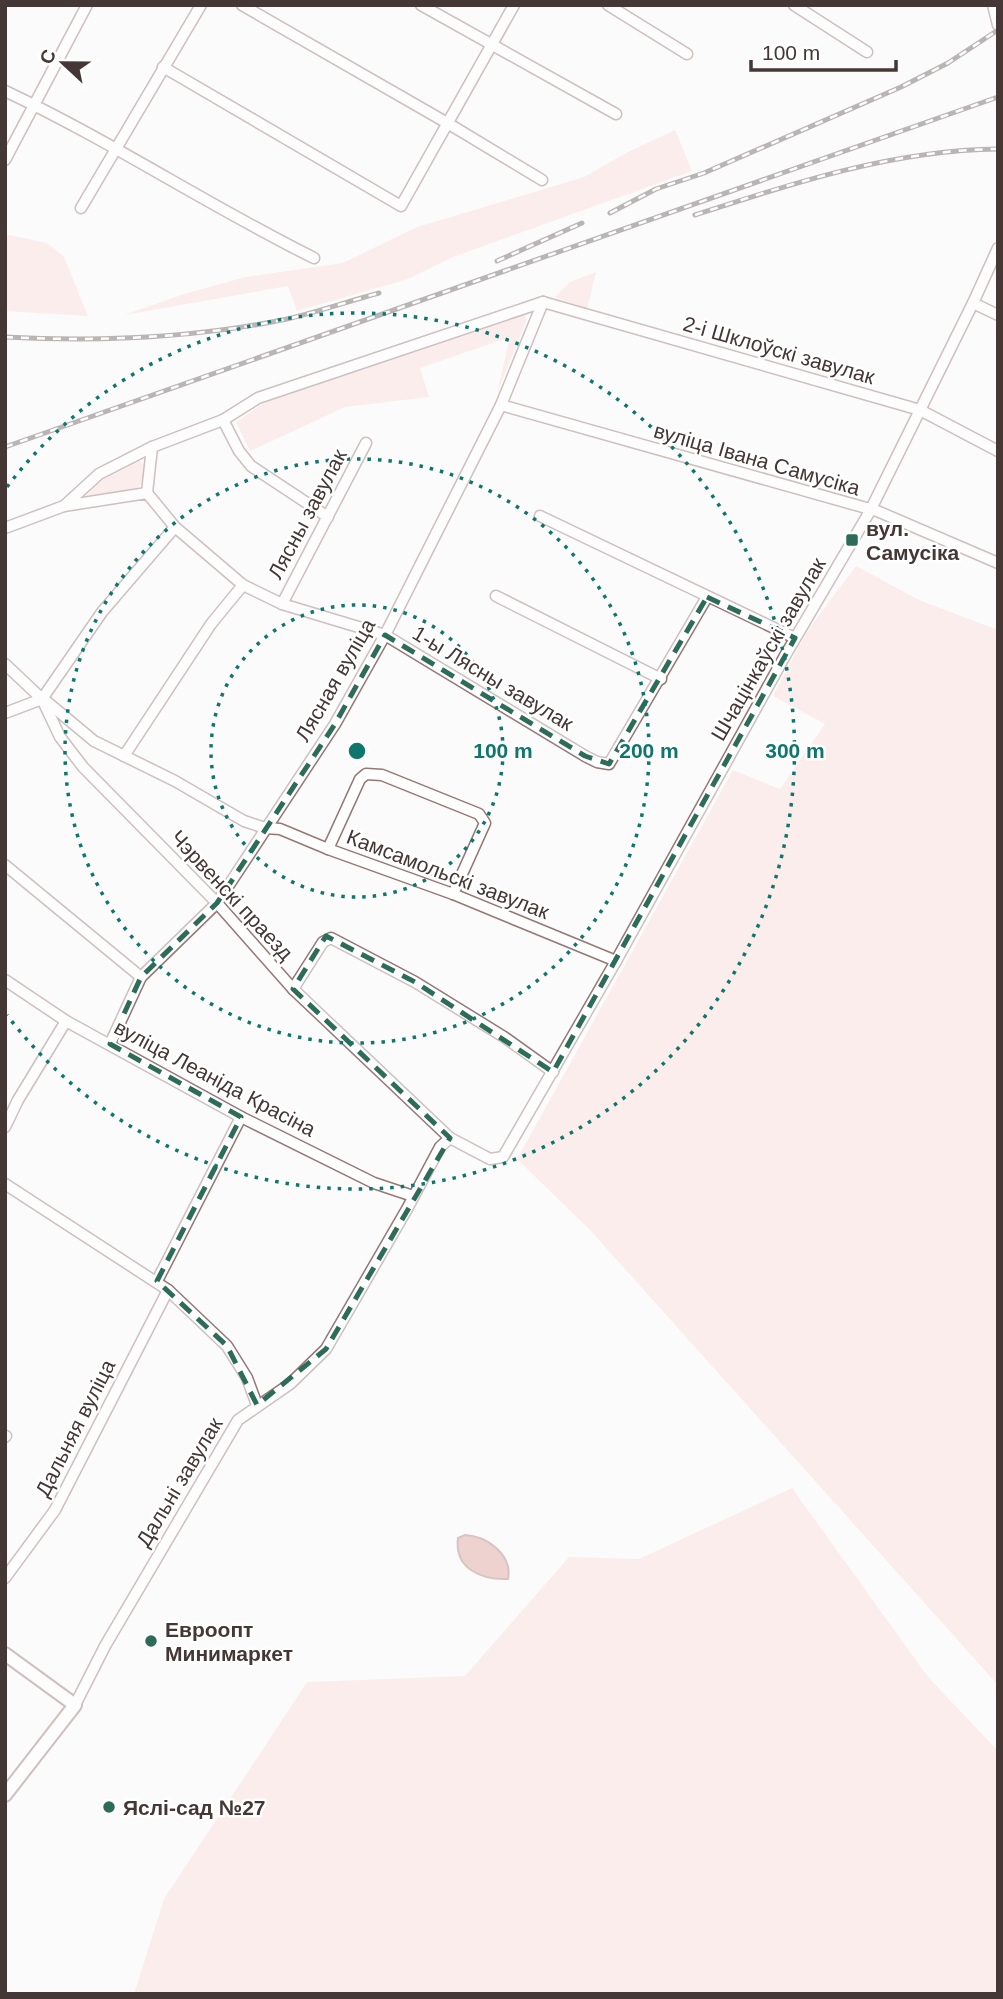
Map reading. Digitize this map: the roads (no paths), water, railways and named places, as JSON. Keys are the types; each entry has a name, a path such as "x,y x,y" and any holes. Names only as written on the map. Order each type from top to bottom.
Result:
{"street":[{"path":"5,160 87,5"},
{"path":"80,208 201,5"},
{"path":"242,5 542,180"},
{"path":"421,5 616,114"},
{"path":"163,67 401,206 514,5"},
{"path":"608,5 687,54"},
{"path":"794,5 866,52"},
{"path":"993,5 998,25"},
{"path":"5,91 36,105 258,230 314,258"},
{"name":"Шчацінкаўскі завулак","path":"450,1138 490,1159 503,1157 616,961 795,638 870,511 998,248"},
{"path":"64,506 99,474 152,447 222,420 258,398 543,302"},
{"name":"Лясная вуліца","path":"110,1044 141,977 217,903 335,724 385,635 501,405 543,302"},
{"name":"2-і Шклоўскі завулак","path":"543,302 920,410 998,451"},
{"path":"973,303 998,315"},
{"name":"вуліца Івана Самусіка","path":"501,405 891,516 998,563"},
{"path":"222,420 239,451 251,466 328,517"},
{"name":"Лясны завулак","path":"282,604 366,443"},
{"path":"5,528 64,506 147,493 152,447"},
{"name":"1-ы Лясны завулак","path":"147,493 175,527 243,585 282,604 385,635 597,762 609,764 661,679"},
{"path":"540,516 795,638"},
{"path":"5,713 43,699 102,612 175,527"},
{"path":"124,756 211,624 243,585"},
{"path":"496,596 661,679 707,597"},
{"name":"Чэрвенскі праезд","path":"5,664 43,699 60,737 83,767 217,903 293,989 450,1138"},
{"name":"Камсамольскі завулак","path":"43,699 94,741 175,781 244,821 265,828 280,829 453,894 616,961"},
{"path":"328,849 360,779 366,774 382,775 478,814 485,824 453,894"},
{"path":"5,865 141,977"},
{"path":"293,989 323,942 331,938 415,982 505,1037 552,1072"},
{"name":"вуліца Леаніда Красіна","path":"5,980 66,1021 241,1117 374,1182 413,1196"},
{"path":"5,1127 18,1100 66,1021"},
{"path":"157,1281 241,1117"},
{"name":"Дальні завулак","path":"5,1795 75,1705 105,1646 238,1420 290,1384 326,1349 440,1147 450,1138"},
{"path":"5,1184 168,1290 227,1346 247,1378 257,1405"},
{"name":"Дальняя вуліца","path":"5,1578 55,1510 168,1290"},
{"path":"5,1654 75,1705"}],"railway":[{"path":"610,213 656,189 704,173 901,87 948,63 998,30"},
{"path":"5,447 998,97"},
{"path":"695,215 844,170 921,155 998,149"},
{"path":"497,261 582,223"},
{"path":"5,337 111,339 217,331 287,319 379,293"}],"place":[{"name":"вул. Самусіка","path":"852,540"},
{"name":"Евроопт Минимаркет","path":"151,1641"},
{"name":"Яслі-сад №27","path":"109,1807"}]}
